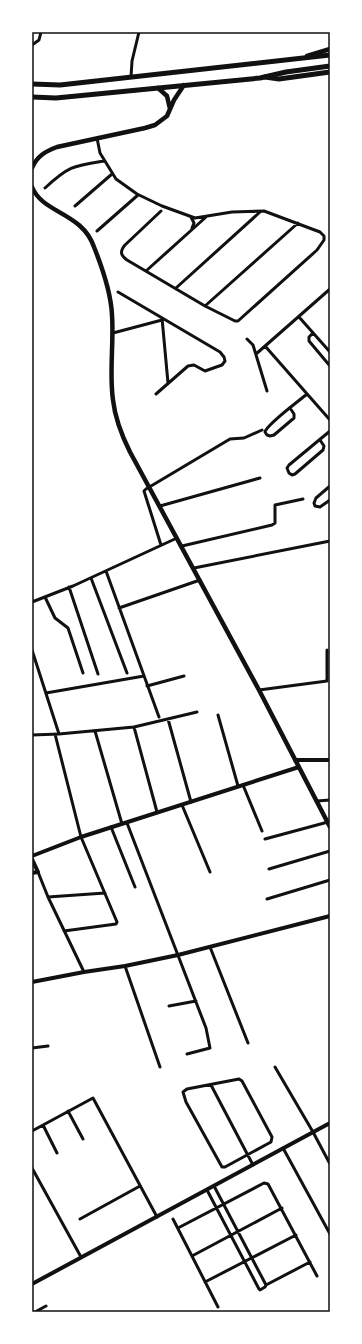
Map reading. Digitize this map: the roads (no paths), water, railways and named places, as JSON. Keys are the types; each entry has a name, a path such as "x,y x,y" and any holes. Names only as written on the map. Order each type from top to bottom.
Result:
{"main road":[{"path":"303,58 330,49"},
{"path":"32,84 60,84 131,78 330,55"},
{"path":"32,97 56,98 264,77 286,72 330,66"},
{"path":"264,77 279,79 330,72"},
{"path":"32,168 37,158 48,150 152,126 165,118 184,85"},
{"path":"158,88 167,96 170,109"},
{"path":"32,188 43,202 76,222 85,230 91,239 101,266 110,304 113,333 112,396 114,410 126,444 194,568 329,825"}],"street":[{"path":"32,46 39,40 41,32"},
{"path":"131,78 132,61 139,32"},
{"path":"97,138 100,154 112,174 120,183 138,195 162,206 195,218 232,212 261,211 320,232 324,238 324,242 321,247 238,321 235,321 205,306 125,258 121,252 125,245 161,211"},
{"path":"46,188 63,172 71,168 104,161"},
{"path":"75,206 112,174"},
{"path":"97,231 138,195"},
{"path":"176,288 261,211"},
{"path":"189,216 194,222 191,230"},
{"path":"146,271 206,217"},
{"path":"205,306 298,223"},
{"path":"256,354 330,289"},
{"path":"118,292 220,352 225,359 222,365 205,371 190,365 156,394"},
{"path":"299,317 330,352"},
{"path":"113,333 162,319"},
{"path":"162,319 168,383"},
{"path":"313,333 308,337 308,341 330,366"},
{"path":"247,339 253,345 267,390"},
{"path":"265,346 330,420"},
{"path":"167,370 172,377 175,377"},
{"path":"290,408 294,414 294,418 274,435 267,435 266,428 290,408 307,394"},
{"path":"161,545 144,491 149,486 230,439 244,438 262,430"},
{"path":"320,440 324,446 323,450 295,474 289,474 287,470 288,467 330,431"},
{"path":"160,506 260,478"},
{"path":"330,486 316,498 314,503 315,506 320,507 330,500"},
{"path":"182,546 275,523 275,504 303,500"},
{"path":"32,602 91,578 177,538"},
{"path":"194,568 330,541"},
{"path":"106,571 159,717"},
{"path":"91,578 127,673"},
{"path":"119,608 200,580"},
{"path":"70,587 98,674"},
{"path":"45,597 55,618 68,628 83,673"},
{"path":"32,650 57,734 81,837 117,922 116,924 64,931"},
{"path":"259,690 327,681 326,650"},
{"path":"46,694 144,676"},
{"path":"147,686 184,676"},
{"path":"32,735 134,727 197,712"},
{"path":"218,715 238,786"},
{"path":"168,719 191,802"},
{"path":"134,727 157,812"},
{"path":"95,731 125,823 206,1028 210,1047 209,1049 187,1054"},
{"path":"295,760 330,760"},
{"path":"84,972 48,897 32,858 81,837 299,767"},
{"path":"243,785 262,831"},
{"path":"317,801 330,800"},
{"path":"182,804 210,872"},
{"path":"265,839 329,825"},
{"path":"112,827 135,887"},
{"path":"270,869 330,851"},
{"path":"32,873 38,872"},
{"path":"267,899 330,880"},
{"path":"48,897 105,893"},
{"path":"32,982 178,955 330,916"},
{"path":"210,947 248,1043"},
{"path":"125,966 160,1067"},
{"path":"169,1006 196,1001"},
{"path":"32,1048 48,1046"},
{"path":"275,1067 330,1164"},
{"path":"239,1079 242,1081 273,1140 225,1167 220,1165 183,1094 183,1092 187,1089 211,1085 239,1079"},
{"path":"211,1085 253,1165"},
{"path":"32,1131 92,1098 94,1099 157,1217"},
{"path":"68,1111 83,1139"},
{"path":"32,1284 330,1123"},
{"path":"43,1125 57,1153"},
{"path":"283,1148 330,1234"},
{"path":"32,1168 81,1257"},
{"path":"178,1228 264,1183 268,1184 317,1276"},
{"path":"80,1219 140,1186"},
{"path":"214,1186 266,1285"},
{"path":"207,1190 260,1290 265,1288 266,1285 310,1262"},
{"path":"192,1256 282,1208"},
{"path":"173,1220 218,1308"},
{"path":"205,1282 296,1235"},
{"path":"35,1312 46,1306"}]}
